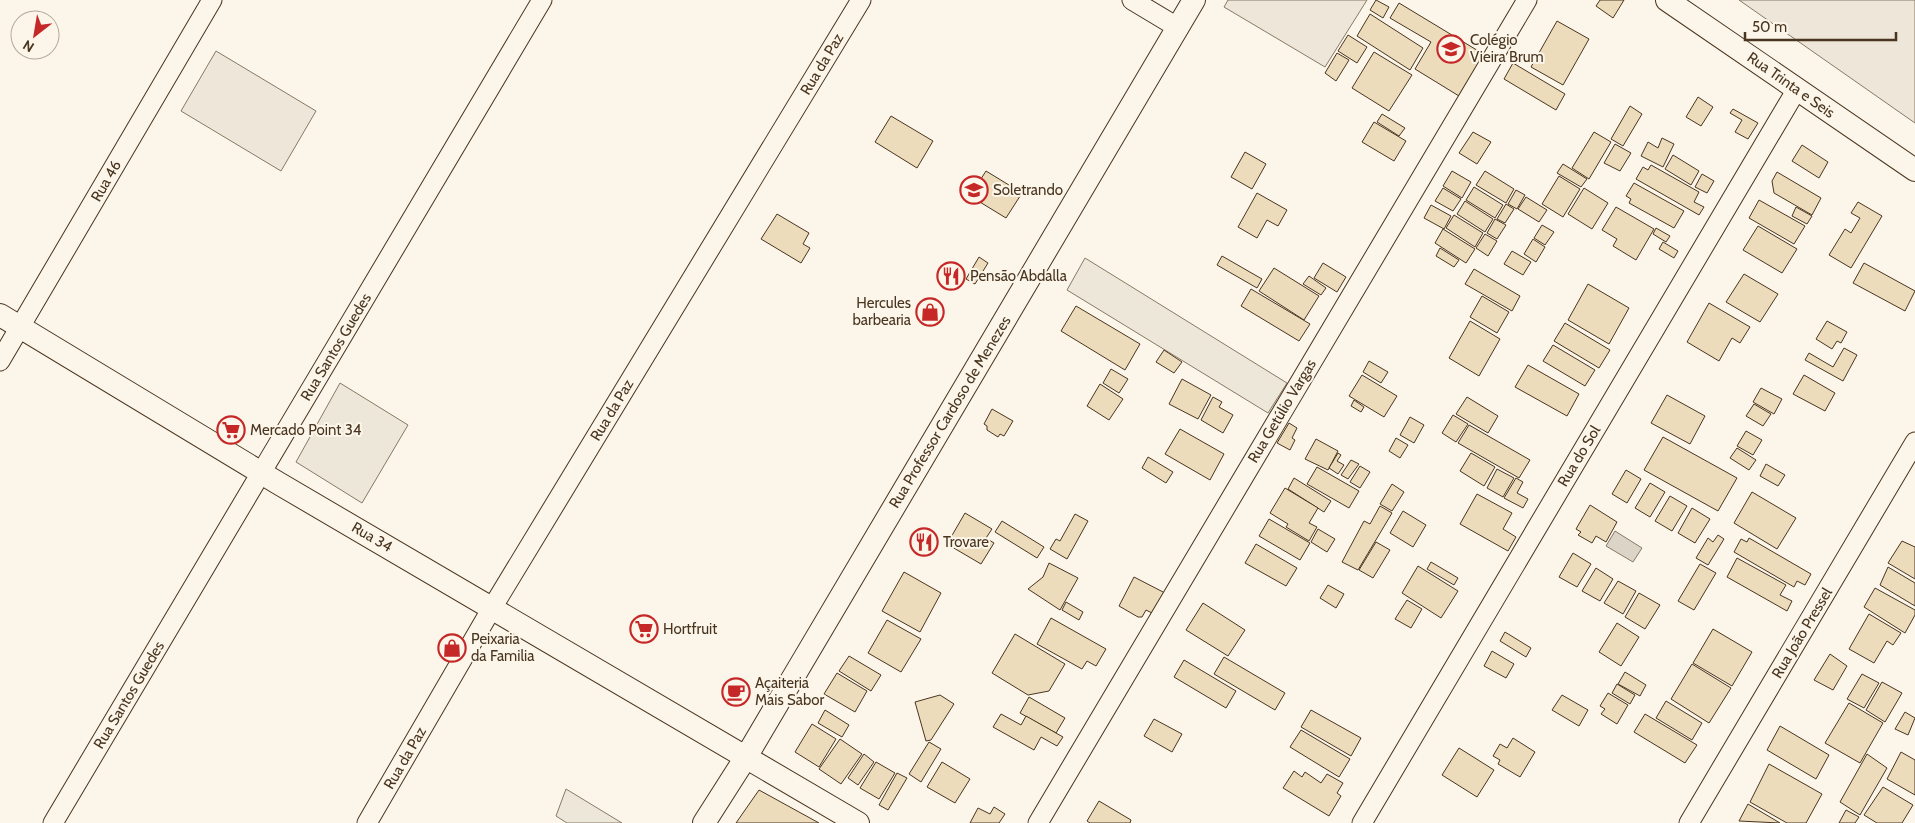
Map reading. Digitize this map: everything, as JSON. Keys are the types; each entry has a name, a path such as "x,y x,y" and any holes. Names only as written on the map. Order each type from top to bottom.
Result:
{"street":[{"name":"Rua 46","path":"0,361 212,0"},
{"name":"Rua Santos Guedes","path":"53,823 542,0"},
{"name":"Rua da Paz","path":"367,823 492,608 861,0"},
{"path":"1132,0 1177,27"},
{"name":"Rua Professor Cardoso de Menezes","path":"704,823 746,758 1194,0"},
{"name":"Rua Getúlio Vargas","path":"1038,823 1527,0"},
{"name":"Rua Trinta e Seis","path":"1668,0 1915,170"},
{"name":"Rua do Sol","path":"1362,823 1796,89"},
{"name":"Rua 34","path":"0,314 261,473 858,823"},
{"name":"Rua João Pressel","path":"1689,823 1915,442"}],"shaded area":[{"path":"1228,0 1367,0 1325,67 1224,7"},
{"path":"1739,0 1915,0 1915,123"},
{"path":"216,51 316,111 281,171 181,111"},
{"path":"1085,258 1287,383 1268,413 1067,290"},
{"path":"340,383 408,425 362,503 296,462"},
{"path":"1615,531 1642,548 1633,562 1606,546"},
{"path":"566,789 622,823 567,823 556,816"}],"building":[{"path":"1376,0 1389,7 1383,18 1370,10"},
{"path":"1600,0 1624,0 1613,18 1596,6"},
{"name":"Colégio Vieira Brum","path":"1399,3 1485,55 1459,96 1415,69 1431,42 1390,18"},
{"path":"1370,14 1423,48 1410,70 1357,36"},
{"path":"1557,21 1589,39 1563,85 1531,67"},
{"path":"1348,35 1367,47 1357,63 1338,51"},
{"path":"1374,52 1412,75 1389,111 1352,88"},
{"path":"1337,53 1349,60 1336,81 1325,73"},
{"path":"1513,63 1565,94 1556,110 1504,79"},
{"path":"1698,97 1713,107 1701,126 1686,117"},
{"path":"1630,106 1642,114 1623,146 1611,139"},
{"path":"1733,109 1758,123 1748,139 1735,132 1742,120 1730,113"},
{"path":"1382,114 1405,128 1399,136 1377,122"},
{"path":"891,116 933,141 917,168 875,142"},
{"path":"1374,122 1406,141 1394,161 1362,142"},
{"path":"1473,132 1491,142 1477,164 1459,153"},
{"path":"1594,132 1611,142 1589,179 1572,168"},
{"path":"1662,138 1674,144 1663,167 1641,156 1648,142 1658,148"},
{"path":"1615,144 1631,153 1620,171 1604,163"},
{"path":"1802,145 1828,162 1819,178 1792,161"},
{"path":"1245,152 1266,164 1252,189 1231,177"},
{"path":"1673,155 1699,171 1691,185 1665,169"},
{"path":"1563,164 1587,179 1581,187 1557,173"},
{"path":"1651,165 1699,192 1694,202 1704,207 1699,215 1636,179 1643,167 1648,170"},
{"path":"986,171 1022,193 1006,218 970,196"},
{"path":"1452,171 1471,182 1462,198 1443,186"},
{"path":"1485,171 1514,189 1506,203 1476,185"},
{"path":"1777,172 1821,198 1812,215 1774,193 1772,181"},
{"path":"1702,174 1714,181 1707,193 1695,187"},
{"path":"1559,176 1580,189 1563,217 1542,204"},
{"path":"1634,183 1684,211 1674,228 1629,203 1631,199 1626,196"},
{"path":"1474,187 1503,205 1495,218 1466,200"},
{"path":"1443,188 1461,199 1453,211 1435,201"},
{"path":"1584,188 1608,203 1592,229 1568,214"},
{"path":"1516,190 1525,195 1517,209 1508,204"},
{"path":"1257,193 1287,210 1278,226 1267,220 1257,238 1238,227"},
{"path":"1526,197 1547,210 1539,222 1518,209"},
{"path":"1759,200 1805,226 1794,244 1749,218"},
{"path":"1465,201 1493,219 1485,232 1457,214"},
{"path":"1858,202 1882,216 1851,268 1829,255 1845,229 1851,233 1860,218 1851,213"},
{"path":"1506,204 1514,209 1505,223 1497,219"},
{"path":"1431,205 1451,216 1444,229 1424,218"},
{"path":"1616,207 1654,229 1636,260 1613,246 1617,239 1602,230"},
{"path":"1796,207 1812,216 1807,224 1792,216"},
{"path":"777,214 809,233 803,244 810,248 801,263 761,239"},
{"path":"1454,215 1483,233 1475,247 1446,228"},
{"path":"1495,219 1506,225 1497,239 1487,233"},
{"path":"1542,225 1554,232 1545,245 1534,238"},
{"path":"1758,226 1797,249 1782,273 1743,250"},
{"path":"1656,228 1670,236 1666,242 1653,234"},
{"path":"1443,229 1475,249 1466,263 1435,243"},
{"path":"1485,234 1497,241 1488,256 1476,248"},
{"path":"1533,239 1545,247 1536,262 1524,254"},
{"path":"1663,242 1678,251 1674,258 1659,249"},
{"path":"1440,248 1459,260 1454,267 1436,256"},
{"path":"1512,251 1531,262 1523,275 1504,264"},
{"path":"1222,256 1262,279 1257,288 1217,265"},
{"path":"979,257 988,263 975,284 966,279"},
{"path":"1323,263 1346,277 1337,292 1314,278"},
{"path":"1864,263 1915,291 1905,311 1853,283"},
{"path":"1274,268 1319,296 1304,320 1259,291"},
{"path":"1474,269 1520,296 1512,311 1465,284"},
{"path":"1744,274 1778,294 1760,322 1726,302"},
{"path":"1309,276 1326,288 1321,295 1303,284"},
{"path":"1588,284 1629,308 1609,344 1568,320"},
{"path":"1251,289 1310,324 1299,341 1241,306"},
{"path":"1482,296 1509,312 1497,333 1470,317"},
{"path":"1709,303 1750,327 1740,343 1732,338 1719,361 1687,342"},
{"path":"1076,306 1140,344 1125,370 1061,331"},
{"path":"1470,321 1500,339 1479,376 1449,358"},
{"path":"1827,321 1847,332 1841,343 1837,341 1832,349 1816,339"},
{"path":"1565,323 1610,350 1599,368 1554,341"},
{"path":"1553,345 1595,370 1585,386 1543,361"},
{"path":"1844,348 1857,355 1843,381 1805,360 1809,353 1833,367"},
{"path":"1164,350 1182,362 1174,373 1156,362"},
{"path":"1369,361 1388,372 1381,383 1363,372"},
{"path":"1528,365 1579,394 1567,416 1515,387"},
{"path":"1111,369 1128,379 1119,393 1103,383"},
{"path":"1362,375 1397,396 1384,417 1349,396"},
{"path":"1804,375 1835,393 1825,411 1793,394"},
{"path":"1182,379 1211,395 1198,419 1169,404"},
{"path":"1100,384 1123,399 1109,420 1087,406"},
{"path":"1761,388 1782,399 1774,414 1753,402"},
{"path":"1667,395 1705,416 1690,444 1651,423"},
{"path":"1213,397 1222,402 1219,407 1233,415 1223,433 1201,420"},
{"path":"1467,397 1498,416 1488,433 1456,414"},
{"path":"1354,400 1364,407 1361,412 1351,406"},
{"path":"1754,404 1771,414 1763,426 1746,416"},
{"path":"992,409 1013,421 1004,436 1000,434 998,437 987,430 987,426 984,424"},
{"path":"1453,415 1468,424 1456,442 1442,433"},
{"path":"1410,417 1424,425 1414,443 1400,435"},
{"path":"1289,423 1297,428 1292,438 1295,440 1290,450 1277,443"},
{"path":"1469,425 1530,460 1519,478 1458,443"},
{"path":"1180,429 1224,454 1210,480 1165,454"},
{"path":"1746,431 1762,440 1753,455 1737,446"},
{"path":"1663,437 1737,478 1718,511 1644,470"},
{"path":"1396,438 1408,445 1400,458 1389,451"},
{"path":"1316,439 1338,451 1328,470 1305,459"},
{"path":"1737,448 1756,460 1749,470 1730,458"},
{"path":"1338,453 1341,455 1337,461 1344,465 1338,474 1329,468"},
{"path":"1471,453 1495,467 1484,486 1460,471"},
{"path":"1148,457 1173,472 1166,483 1142,468"},
{"path":"1351,460 1359,464 1348,479 1341,475"},
{"path":"1766,464 1785,475 1778,486 1760,476"},
{"path":"1360,466 1370,472 1360,488 1350,482"},
{"path":"1317,467 1359,491 1349,508 1307,484"},
{"path":"1497,469 1514,478 1503,497 1487,488"},
{"path":"1626,470 1641,479 1627,503 1612,494"},
{"path":"1294,478 1331,501 1324,512 1288,489"},
{"path":"1516,478 1523,482 1517,493 1528,499 1523,508 1504,498"},
{"path":"1650,483 1665,492 1650,517 1635,508"},
{"path":"1392,484 1404,492 1392,511 1380,504"},
{"path":"1285,488 1318,508 1309,523 1317,527 1309,541 1286,527 1288,524 1270,513"},
{"path":"1752,492 1796,518 1777,549 1734,523"},
{"path":"1477,494 1512,513 1503,529 1516,537 1508,551 1460,524"},
{"path":"1670,496 1687,506 1672,531 1655,521"},
{"path":"1590,505 1617,522 1606,542 1596,536 1592,543 1578,535 1581,532 1576,529"},
{"path":"1380,506 1392,513 1358,570 1342,562 1364,521 1370,524"},
{"path":"1692,508 1710,519 1695,543 1678,533"},
{"path":"1403,511 1426,525 1413,547 1390,533"},
{"path":"965,513 992,529 986,538 994,543 981,564 947,544"},
{"path":"1075,514 1088,521 1067,559 1050,549 1056,539 1060,541"},
{"path":"1269,519 1310,543 1300,560 1259,536"},
{"path":"1002,521 1044,547 1037,558 995,532"},
{"path":"1318,529 1335,539 1327,552 1311,542"},
{"path":"1718,535 1724,539 1708,565 1696,558 1708,538 1713,542"},
{"path":"1749,538 1811,574 1805,585 1797,581 1794,587 1734,552 1741,539 1747,542"},
{"path":"1902,541 1915,547 1915,579 1888,563"},
{"path":"1376,542 1390,550 1373,578 1359,570"},
{"path":"1256,544 1297,568 1286,586 1245,563"},
{"path":"1573,553 1591,564 1577,587 1559,577"},
{"path":"1737,558 1786,585 1780,595 1792,601 1787,611 1727,577"},
{"path":"1431,562 1458,578 1454,585 1427,569"},
{"path":"1049,563 1078,578 1060,610 1028,589 1043,577"},
{"path":"1700,564 1716,573 1694,610 1678,601"},
{"path":"1418,566 1458,591 1441,618 1402,593"},
{"path":"1888,567 1915,583 1915,606 1880,585"},
{"path":"1596,568 1613,579 1600,601 1582,591"},
{"path":"904,572 941,593 920,632 882,611"},
{"path":"1134,577 1165,593 1154,614 1146,610 1142,617 1138,617 1119,606"},
{"path":"1618,581 1636,591 1623,614 1604,603"},
{"path":"1328,585 1344,594 1336,608 1320,598"},
{"path":"1875,588 1915,610 1915,615 1905,633 1864,607"},
{"path":"1639,593 1660,605 1645,629 1625,617"},
{"path":"1407,600 1422,609 1411,628 1395,619"},
{"path":"1066,602 1083,612 1079,620 1062,610"},
{"path":"1203,603 1245,630 1228,656 1186,630"},
{"path":"1869,614 1901,633 1893,645 1887,641 1874,663 1849,649"},
{"path":"1051,618 1106,649 1096,666 1087,661 1082,669 1037,644"},
{"path":"887,620 921,639 901,672 868,653"},
{"path":"1617,623 1639,637 1621,666 1599,652"},
{"path":"1713,629 1752,652 1732,686 1693,663"},
{"path":"1505,632 1531,648 1526,657 1500,641"},
{"path":"1015,634 1065,664 1049,691 1028,695 992,673"},
{"path":"1492,651 1514,664 1506,678 1484,666"},
{"path":"1830,654 1847,666 1833,690 1814,680"},
{"path":"849,656 881,675 871,691 839,671"},
{"path":"1224,657 1285,693 1275,710 1214,674"},
{"path":"1184,660 1236,691 1226,708 1174,677"},
{"path":"1692,664 1731,688 1709,723 1671,699"},
{"path":"1625,672 1646,685 1640,696 1618,684"},
{"path":"837,673 867,691 855,712 824,694"},
{"path":"1862,674 1879,683 1864,708 1847,699"},
{"path":"1882,682 1902,693 1885,722 1866,710"},
{"path":"1617,684 1635,695 1630,704 1612,693"},
{"path":"1608,693 1628,705 1617,724 1601,714 1605,709 1600,706"},
{"path":"940,695 954,704 931,740 926,741 915,702"},
{"path":"1562,695 1588,710 1579,726 1552,710"},
{"path":"1029,697 1065,718 1056,733 1020,713"},
{"path":"1666,701 1702,723 1692,740 1656,718"},
{"path":"1849,703 1883,723 1860,763 1825,743"},
{"path":"825,710 849,725 842,737 818,723"},
{"path":"1311,710 1361,738 1351,756 1301,727"},
{"path":"1905,712 1915,718 1908,735 1895,729"},
{"path":"1001,714 1021,725 1026,716 1063,737 1057,746 1041,737 1034,750 993,727"},
{"path":"1645,714 1697,745 1685,763 1634,732"},
{"path":"1154,719 1182,734 1172,752 1144,736"},
{"path":"812,724 836,739 819,767 795,752"},
{"path":"1780,726 1829,755 1816,779 1767,750"},
{"path":"1301,730 1350,759 1339,777 1290,747"},
{"path":"1513,738 1535,752 1520,777 1498,764 1500,760 1493,756 1500,744 1507,748"},
{"path":"840,739 862,754 841,784 819,769"},
{"path":"929,742 941,749 921,782 909,774"},
{"path":"1459,748 1494,770 1477,797 1442,775"},
{"path":"1901,752 1915,760 1915,795 1887,779"},
{"path":"864,754 874,762 858,785 848,778"},
{"path":"1867,754 1887,768 1860,815 1840,802"},
{"path":"876,762 895,773 879,799 860,788"},
{"path":"942,762 970,779 955,803 927,787"},
{"path":"1769,764 1822,794 1806,823 1787,823 1750,802"},
{"path":"1294,771 1302,777 1305,772 1321,783 1327,774 1343,783 1337,793 1341,796 1329,816 1283,788"},
{"path":"897,773 907,778 888,810 879,805"},
{"path":"1883,787 1913,805 1902,823 1877,823 1864,815"},
{"path":"759,790 819,823 736,823"},
{"path":"1099,801 1131,820 1130,823 1090,823 1087,821"},
{"path":"1748,804 1780,823 1739,821"},
{"path":"994,807 1005,814 999,823 970,823 978,808 990,814"},
{"path":"1846,810 1859,817 1855,823 1839,823"}],"place":[{"name":"Colégio Vieira Brum","path":"1451,49"},
{"name":"Soletrando","path":"974,190"},
{"name":"Pensão Abdalla","path":"951,276"},
{"name":"Hercules barbearia","path":"930,312"},
{"name":"Mercado Point 34","path":"231,430"},
{"name":"Trovare","path":"924,542"},
{"name":"Hortfruit","path":"644,629"},
{"name":"Peixaria da Familia","path":"452,648"},
{"name":"Açaiteria Mais Sabor","path":"736,692"}]}
